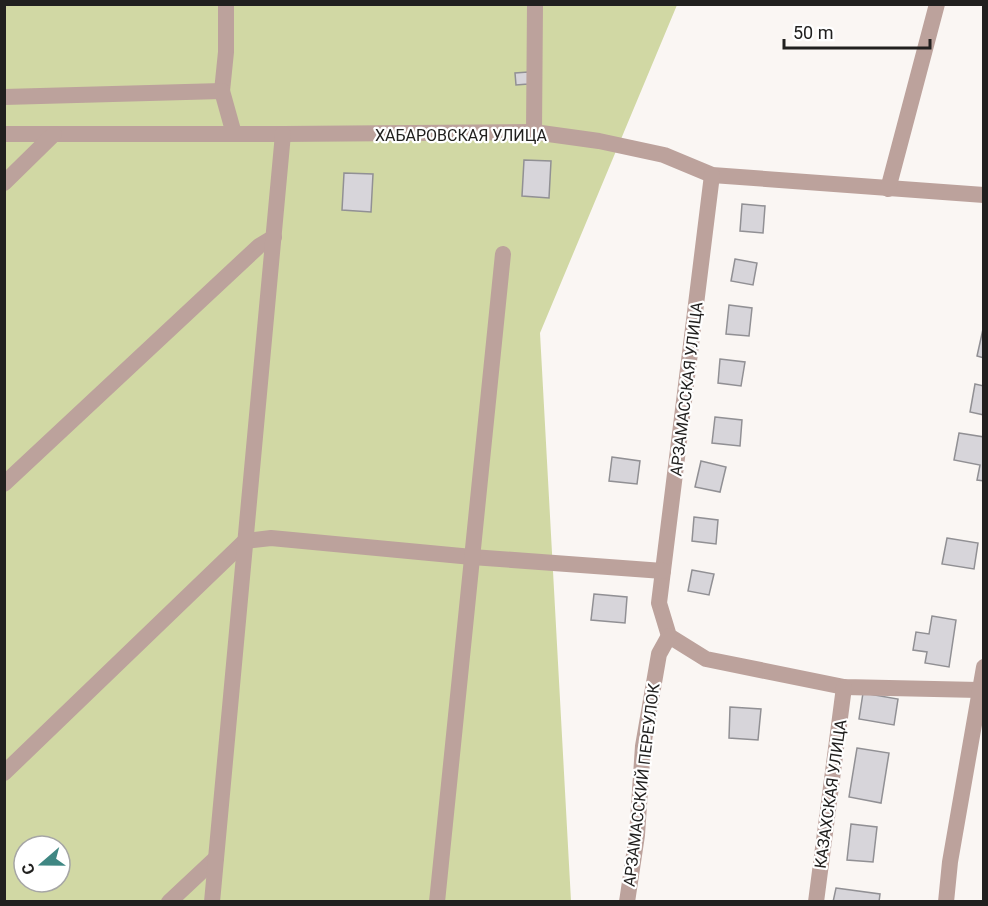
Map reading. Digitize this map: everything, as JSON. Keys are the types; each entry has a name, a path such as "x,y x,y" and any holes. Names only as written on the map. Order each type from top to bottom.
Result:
{"street":[{"path":"226,4 226,52 222,91 234,134"},
{"path":"534,132 535,4"},
{"path":"888,189 938,4"},
{"path":"4,97 222,91"},
{"name":"ХАБАРОВСКАЯ УЛИЦА","path":"4,134 534,132 599,141 664,155 712,175 984,195"},
{"path":"4,183 54,134"},
{"path":"212,902 283,134"},
{"name":"АРЗАМАССКАЯ УЛИЦА","path":"669,636 659,603 712,175"},
{"path":"4,484 259,246 274,237"},
{"path":"437,902 503,254"},
{"path":"4,773 245,541 271,538 472,557 663,571"},
{"path":"669,636 706,659 844,687 979,690"},
{"name":"АРЗАМАССКИЙ ПЕРЕУЛОК","path":"627,902 637,835 643,746 659,654 669,636"},
{"path":"946,902 950,862 984,667"},
{"name":"КАЗАХСКАЯ УЛИЦА","path":"816,902 844,687"},
{"path":"169,902 216,858"}],"green space":[{"path":"5,5 677,5 540,333 571,901 5,902"}],"building":[{"path":"528,72 528,84 516,85 515,73"},
{"path":"524,160 551,161 549,198 522,196"},
{"path":"344,173 373,174 371,212 342,210"},
{"path":"742,204 765,206 763,233 740,231"},
{"path":"735,259 757,263 753,285 731,281"},
{"path":"729,305 752,308 749,336 726,334"},
{"path":"984,329 984,358 977,356"},
{"path":"720,359 745,362 741,386 718,383"},
{"path":"975,384 984,386 984,415 970,412"},
{"path":"715,417 742,420 740,446 712,443"},
{"path":"959,433 984,437 984,481 977,480 980,465 954,460"},
{"path":"612,457 640,461 637,484 609,481"},
{"path":"701,461 726,467 720,492 695,487"},
{"path":"694,517 718,520 716,544 692,541"},
{"path":"947,538 978,543 974,569 942,564"},
{"path":"692,570 714,574 709,595 688,591"},
{"path":"594,594 627,597 625,623 591,620"},
{"path":"932,616 956,620 949,667 925,663 927,652 913,650 916,632 929,634"},
{"path":"863,693 898,699 894,725 859,719"},
{"path":"730,707 761,709 758,740 729,738"},
{"path":"857,748 889,753 881,803 849,797"},
{"path":"851,824 877,827 873,862 847,860"},
{"path":"836,888 880,894 879,902 833,902"}]}
